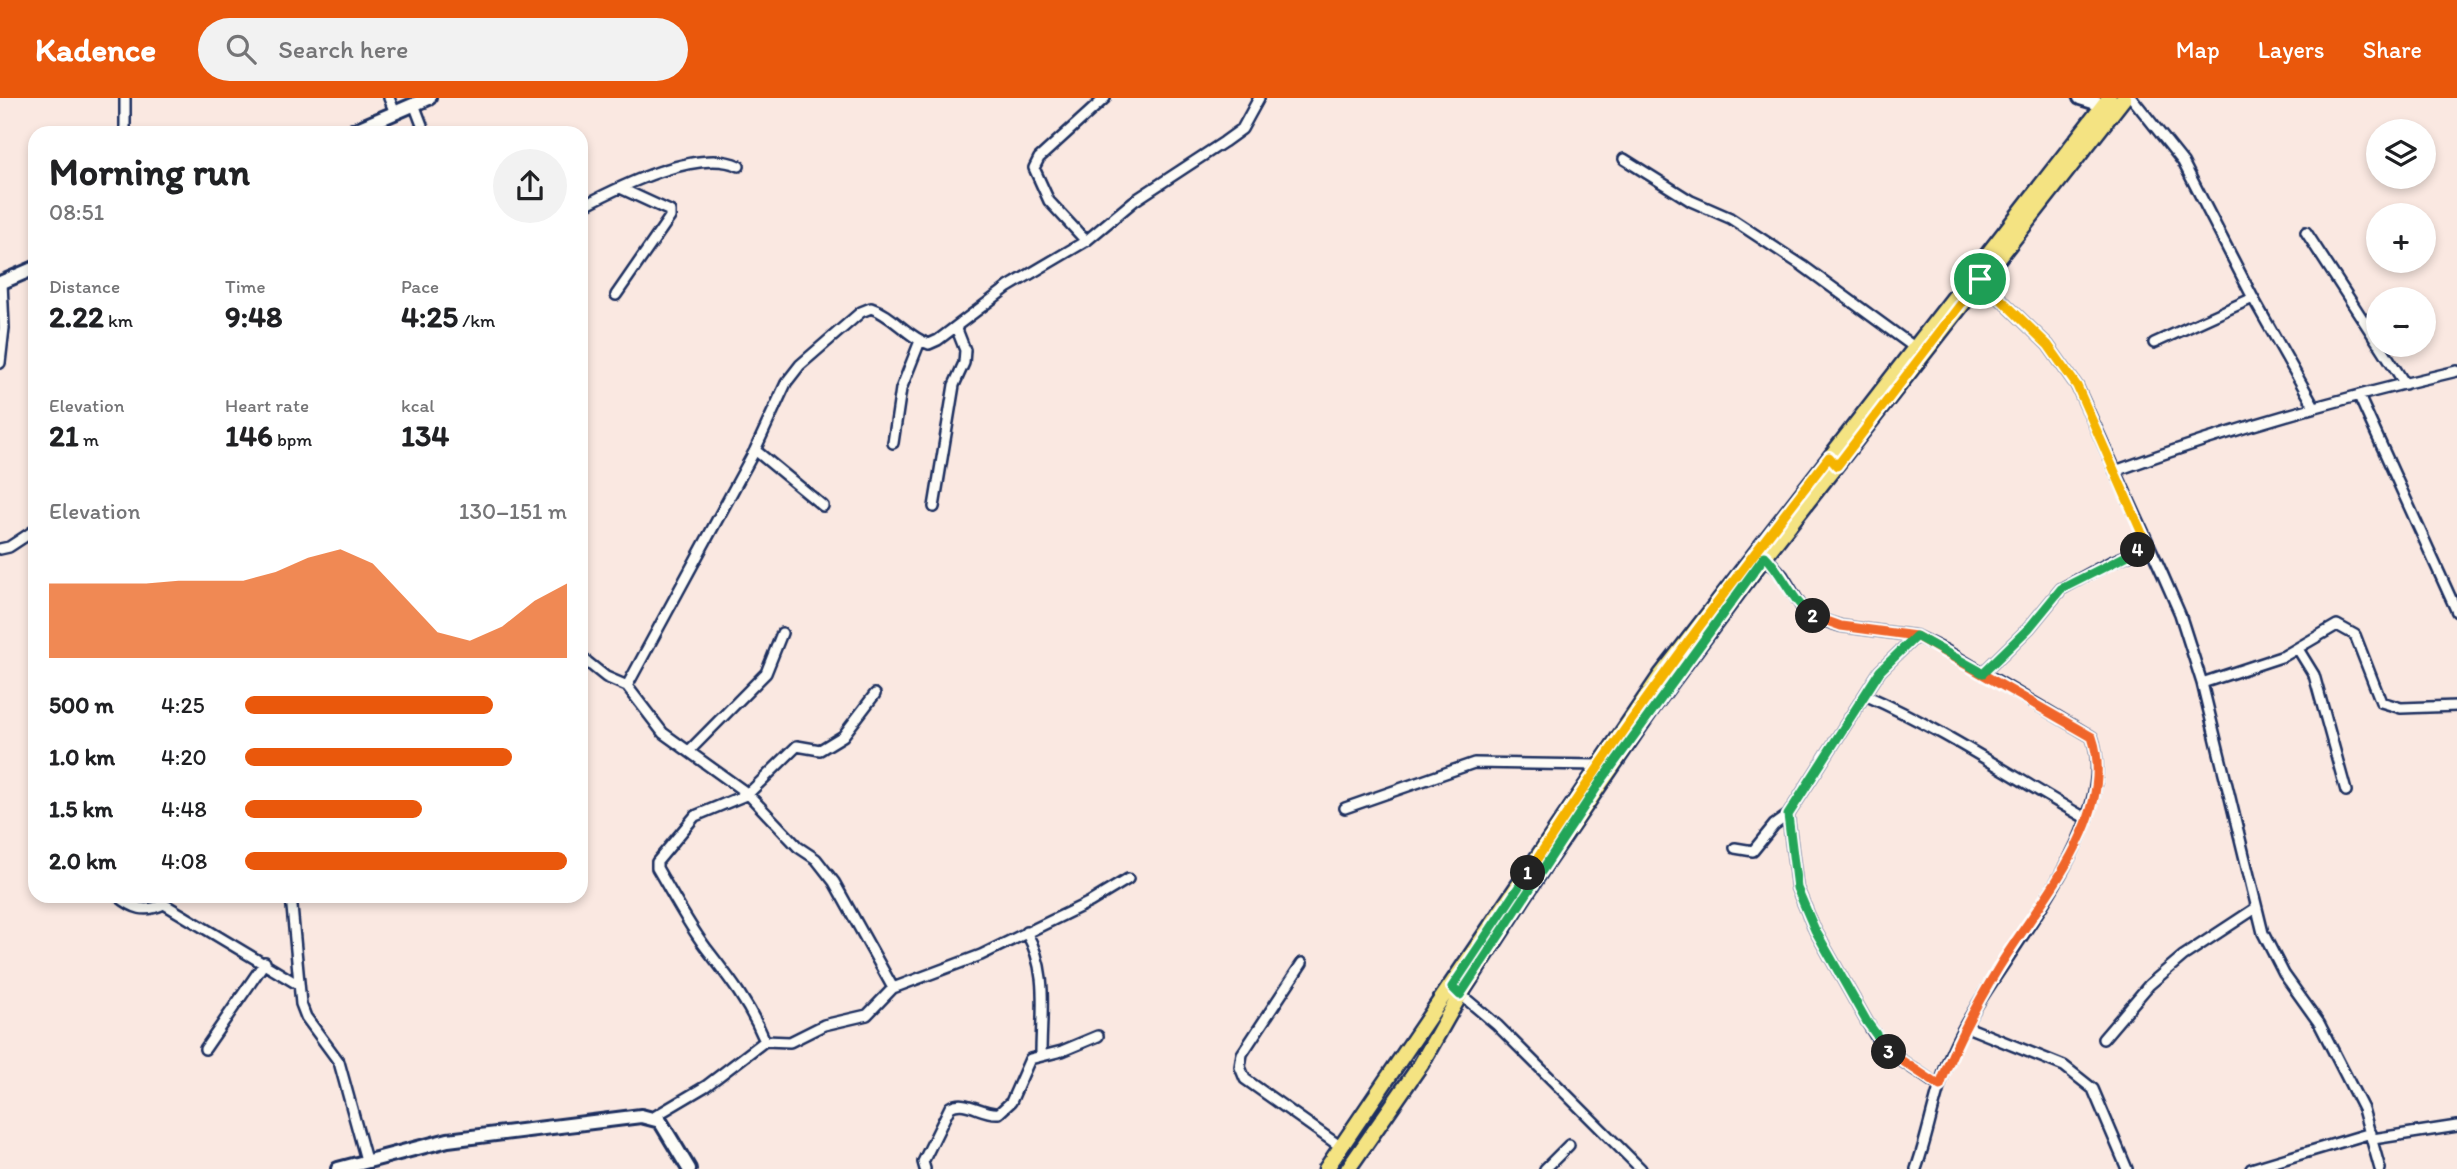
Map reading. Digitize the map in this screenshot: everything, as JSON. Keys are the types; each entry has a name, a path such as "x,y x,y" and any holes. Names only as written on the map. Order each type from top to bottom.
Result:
{"main road":[{"path":"1348,1169 1421,1064 1456,991 1599,765 1676,655 2124,98"},
{"path":"1326,1169 1456,991 1601,781 1914,347 2106,102"}],"street":[{"path":"125,98 125,126"},
{"path":"389,98 395,113"},
{"path":"364,126 429,98"},
{"path":"1086,241 1063,220 1049,201 1034,168 1039,158 1105,98"},
{"path":"626,686 755,450 786,383 800,366 861,312 871,308 881,311 920,341 929,344 1008,287 1086,241 1134,201 1241,129 1259,98"},
{"path":"2080,98 2106,102"},
{"path":"2132,98 2183,162 2252,298 2314,406"},
{"path":"414,104 422,126"},
{"path":"1624,159 1691,201 1730,218 1803,266 1914,347"},
{"path":"588,204 648,176 706,161 726,160 739,166"},
{"path":"616,295 670,211 620,188"},
{"path":"2306,232 2366,324"},
{"path":"0,363 4,328 1,283 28,271"},
{"path":"1980,279 2031,327 2077,386 2180,614 2202,683 2256,908 2270,950 2319,1023 2363,1109 2380,1169"},
{"path":"2154,343 2252,298"},
{"path":"934,507 954,385 964,363 965,349 956,327"},
{"path":"893,443 901,389 920,341"},
{"path":"2387,357 2405,384"},
{"path":"2115,471 2213,435 2457,370"},
{"path":"2359,397 2457,612"},
{"path":"755,450 823,506"},
{"path":"0,549 9,547 28,535"},
{"path":"1983,673 2029,628 2061,589 2111,562 2148,547"},
{"path":"1765,556 1783,576 1804,611 1841,626 1916,636 2092,737 2097,750 2094,800 2087,819 2072,853 1999,966 1952,1050 1916,1169"},
{"path":"2202,683 2298,649 2337,625 2355,635 2381,702 2401,708 2457,706"},
{"path":"689,751 766,673 782,633"},
{"path":"1735,848 1753,851 1774,825 1788,815 1880,671 1916,636"},
{"path":"2298,649 2314,676 2346,791"},
{"path":"588,663 606,677 626,686 663,733 748,794 798,847 816,859 834,882 893,988"},
{"path":"765,1041 741,992 705,947 657,868 662,852 695,816 748,794 797,746 820,750 843,736 875,694"},
{"path":"1865,695 1926,722 1949,739 2087,819"},
{"path":"1345,808 1474,763 1599,765"},
{"path":"1788,815 1797,888 1815,930 1883,1048 1940,1086"},
{"path":"652,1118 706,1086 765,1041 790,1042 824,1025 867,1015 893,988 981,955 1128,879"},
{"path":"130,903 141,910 151,911 160,903"},
{"path":"168,903 299,985"},
{"path":"292,903 301,1004 306,1017 339,1062 371,1163"},
{"path":"2103,1039 2149,985 2183,956 2256,908"},
{"path":"1026,932 1038,952 1043,973 1041,1055"},
{"path":"205,1049 265,962"},
{"path":"1303,962 1242,1054 1240,1066 1245,1079 1341,1147"},
{"path":"1456,991 1497,1025 1641,1169"},
{"path":"1966,1027 2064,1066 2093,1089 2127,1169"},
{"path":"925,1169 923,1162 950,1107 963,1104 993,1114 1006,1109 1030,1059 1062,1051 1098,1036"},
{"path":"338,1169 371,1163 447,1140 574,1122 652,1118 660,1121 670,1133 689,1169"},
{"path":"2251,1169 2372,1136 2457,1126"},
{"path":"1545,1169 1569,1145"}],"route":[{"path":"1980,279 1837,466 1829,457 1661,675 1587,781 1452,987 1460,995 1601,781 1765,556 1783,576 1804,611 1841,626 1916,636 1945,650 2001,685 2092,737 2097,750 2094,800 2072,853 1999,966 1952,1050 1940,1086 1883,1048 1815,930 1797,888 1788,815 1880,671 1916,636 1945,650 1983,673 2029,628 2061,589 2111,562 2148,547 2077,386 2048,345 1980,279"}]}
